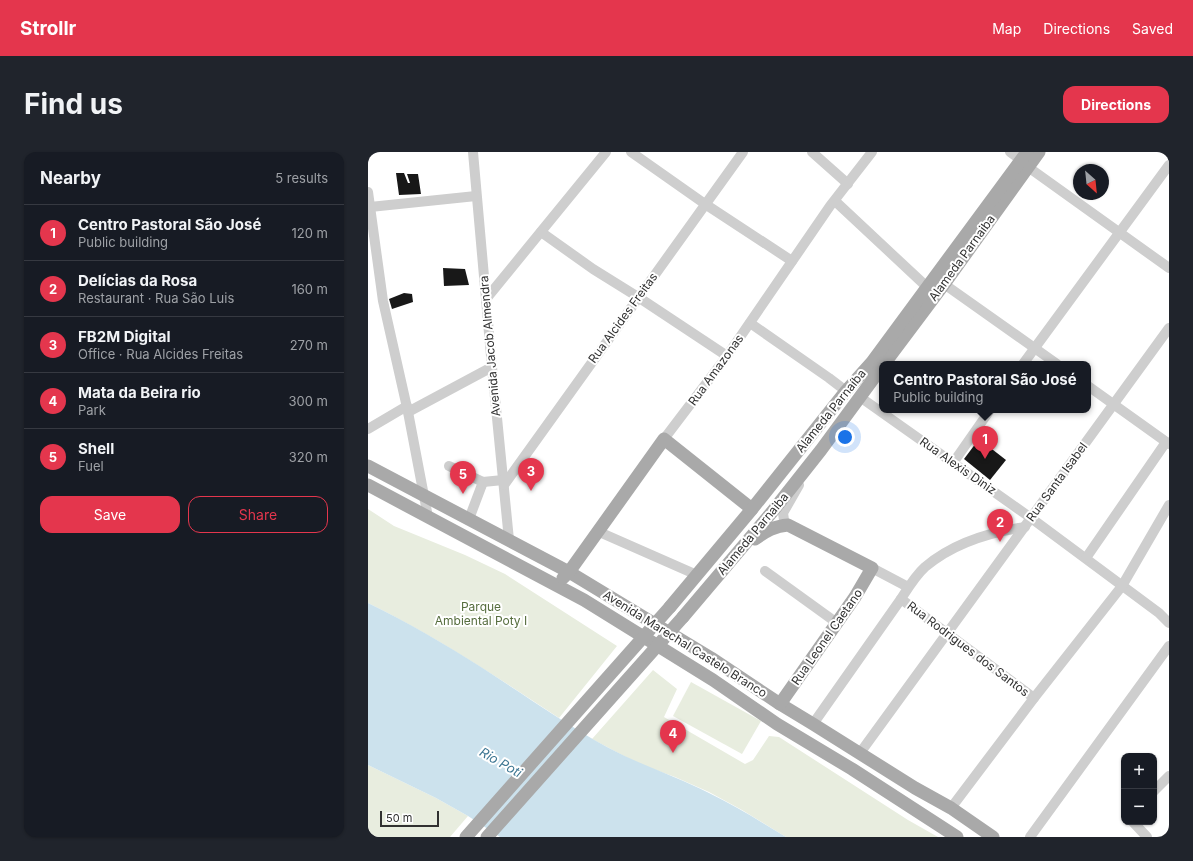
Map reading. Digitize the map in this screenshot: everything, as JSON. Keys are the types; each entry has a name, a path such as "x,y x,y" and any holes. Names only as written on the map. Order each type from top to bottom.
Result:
{"main road":[{"name":"Alameda Parnaiba","path":"886,361 944,284 1026,160 1039,152"},
{"name":"Alameda Parnaíba","path":"466,837 670,607 752,509 846,391 876,356 927,287 1026,160"},
{"name":"Alameda Parnaiba","path":"487,837 742,550 821,450 879,371"},
{"path":"664,439 752,509"},
{"name":"Rua Amazonas","path":"556,585 569,572 664,439"},
{"name":"Avenida Marechal Castelo Branco","path":"368,466 569,572 698,650 780,704 915,788 951,808 993,837"},
{"name":"Avenida Marechal Castelo Branco","path":"368,485 584,600 957,837"},
{"path":"742,550 773,528 788,525"},
{"name":"Rua Rodrigues dos Santos","path":"788,525 872,568"},
{"name":"Rua Leonel Caetano","path":"780,704 837,623 872,568"},
{"path":"688,665 698,650"},
{"path":"904,802 915,788"}],"street":[{"name":"Avenida Jacob Almendra","path":"473,152 509,540"},
{"path":"486,299 606,152"},
{"path":"631,152 705,204 792,261"},
{"name":"Rua Alcides Freitas","path":"504,482 743,152"},
{"path":"812,152 848,184"},
{"name":"Rua Amazonas","path":"664,439 727,356 835,200 872,152"},
{"path":"1010,152 1026,160 1119,233 1169,268"},
{"path":"1025,361 1169,165"},
{"path":"368,192 383,301 407,409 428,517"},
{"path":"370,207 476,196"},
{"path":"835,200 927,287"},
{"path":"541,232 586,264 727,356"},
{"path":"484,277 494,278 509,272"},
{"path":"944,284 1054,361"},
{"path":"750,323 846,391"},
{"name":"Rua Santa Isabel","path":"860,754 1169,328"},
{"path":"368,429 492,367"},
{"path":"1086,558 1167,443 1091,388"},
{"name":"Rua Alexis Diniz","path":"860,396 879,410"},
{"name":"Rua Alexis Diniz","path":"884,413 1086,558 1159,613 1169,623"},
{"path":"953,463 988,413"},
{"name":"Alameda Parnaiba","path":"788,525 784,520 783,513 821,450"},
{"path":"449,466 483,482 504,482"},
{"path":"469,519 483,482"},
{"path":"951,808 1034,698 1122,586 1169,505"},
{"path":"814,724 908,587 924,567 943,554 963,544 984,536 1025,527"},
{"path":"597,531 697,575"},
{"name":"Rua Rodrigues dos Santos","path":"872,568 908,587"},
{"path":"764,571 837,623"},
{"name":"Rua Rodrigues dos Santos","path":"901,599 1034,698"},
{"path":"1030,837 1169,646"},
{"path":"1156,789 1169,776"},
{"path":"1136,825 1147,837"}],"green space":[{"name":"Parque Ambiental Poty I","path":"368,509 394,526 465,555 505,574 617,646 559,718 442,643 368,603"},
{"path":"653,670 677,689 664,717 745,764 753,760 769,736 779,737 908,820 938,837 786,837 709,792 675,777 639,764 592,739"},
{"path":"691,682 761,721 742,754 673,716"},
{"path":"368,765 436,798 468,816 450,837 368,837"}],"water":[{"name":"Rio Poti","path":"368,603 454,650 559,718 607,747 719,798 786,837 500,837 468,816 436,798 368,765"}],"building":[{"path":"396,173 404,173 408,183 410,183 407,174 418,174 421,194 399,195"},
{"path":"443,268 465,269 469,285 444,286"},
{"path":"404,293 412,294 413,302 392,309 389,299"},
{"path":"979,439 1006,460 990,480 964,459"}],"place":[{"name":"Centro Pastoral São José","path":"985,459"},
{"name":"FB2M Digital","path":"531,491"},
{"name":"Shell","path":"463,494"},
{"name":"Delícias da Rosa","path":"1000,542"},
{"name":"Mata da Beira rio","path":"673,753"}]}
